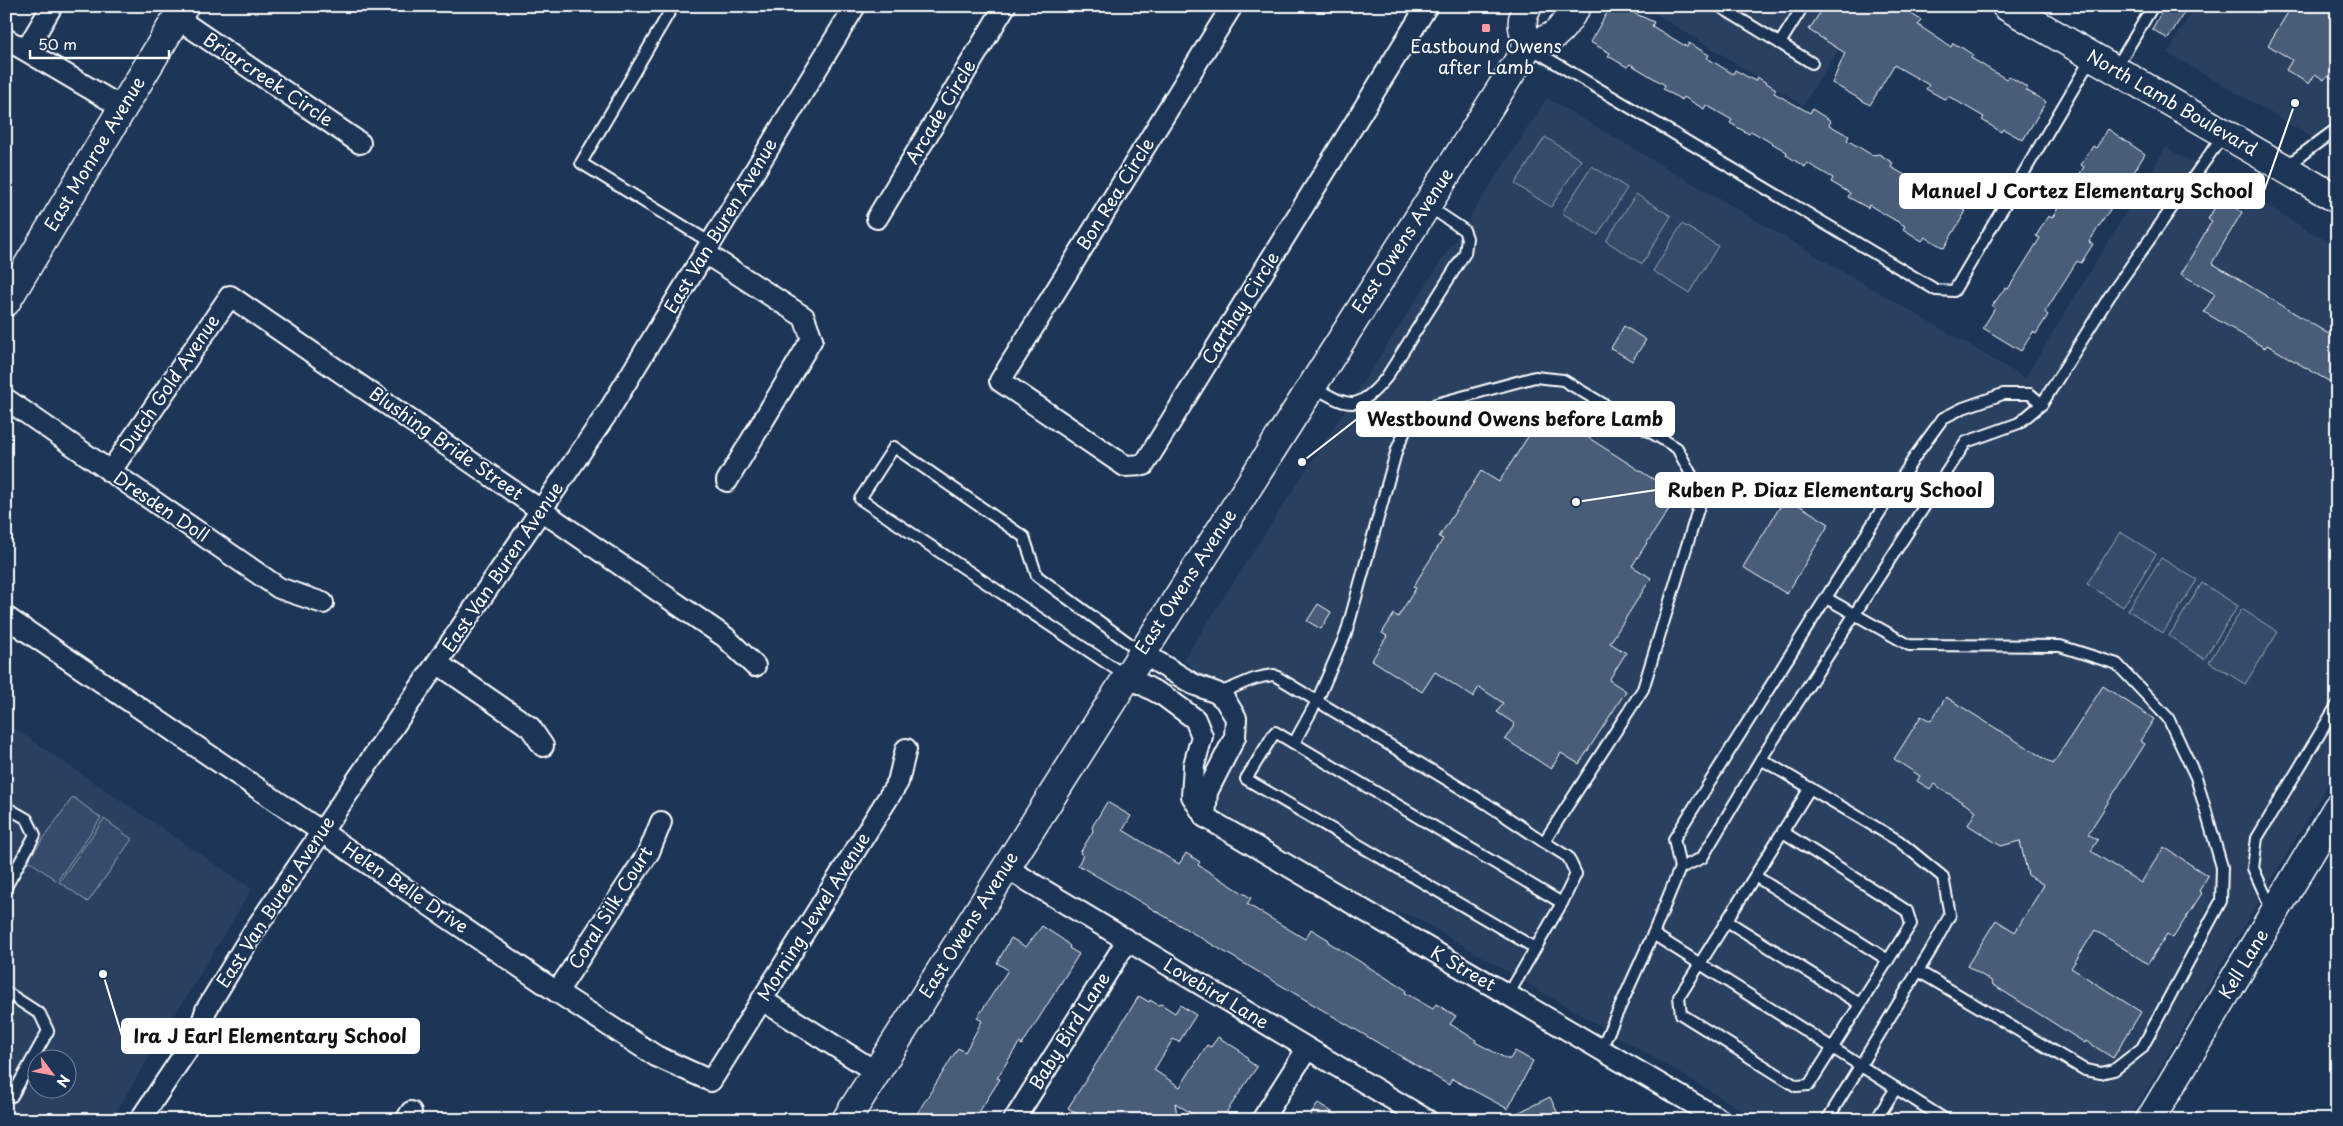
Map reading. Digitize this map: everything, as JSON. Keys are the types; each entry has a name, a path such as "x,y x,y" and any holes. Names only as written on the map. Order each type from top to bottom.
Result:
{"main road":[{"path":"1528,6 1522,16 1521,24 1528,46 1553,38 1560,32 1577,6"},
{"name":"North Lamb Boulevard","path":"2006,6 2337,199"},
{"name":"East Monroe Avenue","path":"6,302 181,12"},
{"name":"East Owens Avenue","path":"846,1120 1141,652 1528,46"},
{"name":"Kell Lane","path":"2150,1120 2337,808"}],"street":[{"path":"26,50 52,6"},
{"name":"East Van Buren Avenue","path":"140,1120 199,1032 206,1010 254,931 608,412 855,6"},
{"name":"Arcade Circle","path":"877,218 1006,6"},
{"name":"Bon Rea Circle","path":"1000,381 1232,6"},
{"name":"Carthay Circle","path":"1000,381 1125,466 1144,465 1428,6"},
{"name":"Briarcreek Circle","path":"181,12 360,143"},
{"path":"6,39 123,108"},
{"path":"708,248 804,317 812,339 727,481"},
{"name":"Blushing Bride Street","path":"230,296 725,637 755,666"},
{"name":"Dutch Gold Avenue","path":"110,472 230,296"},
{"name":"Dresden Doll","path":"6,399 279,588 323,603"},
{"name":"Helen Belle Drive","path":"6,616 557,992 656,1056 711,1081"},
{"path":"1141,652 1192,684 1217,693 1225,700 1236,718 1235,737 1207,792 1205,817"},
{"path":"437,663 530,727 543,746"},
{"name":"K Street","path":"1126,676 1164,696 1194,719 1202,736 1194,765 1192,796 1205,817 1721,1120"},
{"name":"Morning Jewel Avenue","path":"711,1081 898,782 906,749"},
{"name":"Coral Silk Court","path":"557,992 649,852 661,822"},
{"name":"Lovebird Lane","path":"1005,867 1427,1120"},
{"name":"Baby Bird Lane","path":"1014,1120 1127,941"},
{"path":"762,1000 876,1072"},
{"path":"1262,1120 1307,1049"}],"lane":[{"path":"673,6 581,163 708,248"},
{"path":"1719,6 1812,63"},
{"path":"1780,43 1803,6"},
{"path":"1528,46 1936,290 1948,292 1954,291 2104,63 2153,6"},
{"path":"2283,168 2335,130 2337,131"},
{"path":"1680,868 1702,858 1761,759 1966,442 2019,423 2042,404 2109,297 2224,134"},
{"path":"1311,386 1345,404 1353,404 1372,395 1396,362 1465,253 1467,246 1464,230 1426,205"},
{"path":"1294,743 1317,701 1346,634 1397,448 1408,425 1436,404 1534,377 1563,380 1677,448 1694,480 1699,506 1643,689 1544,842"},
{"path":"1601,1049 1653,934 1680,868 1674,839 1916,455 1943,418 1963,408 2003,394 2030,394 2042,404"},
{"path":"1126,676 860,499 894,447 1024,537 1037,576 1141,652"},
{"path":"1826,598 1909,645 2060,646 2117,664 2168,718 2196,777 2222,867 2221,901 2212,918 2142,1048 2114,1070 2101,1073 2085,1070 1918,971"},
{"path":"1217,693 1231,690 1256,676 1274,675 1487,804 1568,858 1576,874 1562,903 1508,995"},
{"path":"2274,914 2254,868 2257,838 2337,705"},
{"path":"1535,948 1246,779 1275,732 1562,903"},
{"path":"1761,759 1899,841 1943,877 1950,915 1827,1120"},
{"path":"1783,832 1907,911 1911,924 1809,1085 1796,1086 1681,1014 1678,997 1810,788"},
{"path":"6,807 27,819 35,835 6,887"},
{"path":"1754,876 1888,960"},
{"path":"1727,921 1860,1004"},
{"path":"1653,934 1946,1120"},
{"path":"6,992 40,1014 48,1031 12,1096"},
{"path":"1876,1120 1896,1088"}],"shaded area":[{"path":"1643,6 1866,6 1803,105"},
{"path":"2195,6 2337,6 2337,152 2168,53"},
{"path":"1547,98 2025,378 2166,147 2337,247 2337,769 2129,1120 1759,1120 1413,916 1387,910 1219,810 1209,798 1247,735 1238,707 1183,660"},
{"path":"1545,137 1581,160 1551,207 1515,184"},
{"path":"1592,166 1627,188 1598,235 1562,213"},
{"path":"1636,194 1671,216 1642,264 1606,241"},
{"path":"1682,224 1718,246 1689,293 1653,271"},
{"path":"2120,532 2156,554 2123,607 2087,584"},
{"path":"2161,558 2197,580 2163,633 2128,610"},
{"path":"2202,583 2238,606 2204,659 2169,636"},
{"path":"2242,609 2278,632 2245,684 2209,662"},
{"path":"6,723 252,889 111,1120 6,1120"},
{"path":"73,797 101,818 57,881 28,860"},
{"path":"104,819 132,839 88,902 59,882"}],"building":[{"path":"1611,6 1618,6 1654,22 1652,26 1687,47 1689,43 1709,55 1707,58 1733,74 1735,70 1755,81 1757,77 1776,89 1774,93 1810,113 1812,109 1831,121 1829,125 1849,136 1847,140 1872,155 1879,154 1893,163 1891,167 1927,188 1929,184 1949,195 1947,199 1966,211 1944,248 1925,237 1922,241 1903,229 1905,226 1869,205 1868,208 1848,197 1850,193 1831,182 1833,178 1807,163 1805,167 1786,155 1787,152 1751,131 1749,134 1730,123 1732,120 1706,105 1704,109 1684,97 1682,100 1663,89 1665,85 1630,64 1627,67 1608,56 1610,53 1590,42"},
{"path":"1824,6 1899,6 1921,20 1918,25 1951,47 1953,43 1964,49 1973,55 1971,58 2006,79 2009,76 2028,88 2026,90 2046,102 2023,140 2003,129 2001,132 1982,120 1984,117 1948,96 1946,100 1926,89 1929,85 1894,65 1870,105 1832,83 1845,53 1809,30"},
{"path":"2165,6 2188,6 2168,39 2152,29"},
{"path":"2292,6 2337,6 2337,82 2327,76 2324,80 2315,74 2309,84 2286,70 2292,60 2268,45"},
{"path":"2108,129 2145,154 2134,172 2137,174 2125,193 2122,191 2089,242 2093,244 2081,263 2077,261 2045,312 2048,315 2036,334 2033,332 2021,351 1983,328 1995,308 1992,306 2005,288 2008,289 2040,238 2036,236 2048,216 2052,218 2084,167 2081,165 2093,146 2096,148"},
{"path":"2220,199 2242,212 2212,263 2337,339 2337,386 2267,345 2265,348 2204,312 2215,294 2181,274 2212,221 2208,219"},
{"path":"1624,326 1646,340 1632,361 1611,348"},
{"path":"1545,410 1678,495 1632,566 1651,578 1610,643 1626,653 1609,680 1626,691 1579,764 1561,753 1551,769 1505,739 1515,724 1497,712 1503,703 1479,687 1473,697 1435,672 1422,692 1372,660 1387,636 1382,633 1394,614 1398,617 1416,588 1413,587 1443,539 1439,537 1481,471 1499,482"},
{"path":"1786,497 1829,524 1787,594 1743,567"},
{"path":"1318,604 1331,612 1321,629 1307,621"},
{"path":"2103,686 2154,719 2140,741 2145,744 2088,834 2098,840 2091,851 2141,883 2164,847 2208,876 2199,891 2202,893 2173,938 2167,934 2148,964 2095,930 2071,968 2141,1012 2113,1058 2086,1041 2085,1043 1967,966 1996,920 2015,932 2044,885 2028,875 2020,841 2001,846 1968,825 1976,811 1934,784 1930,789 1917,781 1920,776 1894,759 1921,716 1931,721 1946,697 2053,764"},
{"path":"1107,802 1131,816 1123,830 1144,843 1179,864 1186,853 1200,862 1198,865 1251,898 1247,904 1305,939 1311,929 1329,940 1328,942 1406,990 1405,993 1433,1009 1436,1004 1456,1016 1450,1024 1476,1040 1475,1042 1507,1059 1510,1059 1515,1051 1533,1061 1508,1109 1452,1079 1449,1085 1078,865 1083,855 1080,853 1093,831 1092,827"},
{"path":"1042,926 1062,939 1070,946 1069,948 1079,954 1022,1045 1019,1043 997,1078 1000,1079 974,1120 913,1120 958,1048 965,1052 982,1021 977,1018 1008,970 997,963 1011,938 1026,947"},
{"path":"1139,996 1149,1002 1150,1000 1158,1005 1161,1004 1175,1013 1180,1005 1196,1015 1179,1042 1173,1039 1154,1070 1180,1087 1207,1045 1211,1047 1218,1037 1239,1050 1248,1058 1247,1060 1257,1067 1221,1120 1202,1120 1175,1103 1178,1120 1073,1120 1077,1114 1068,1108"},
{"path":"1550,1097 1561,1120 1503,1120"},
{"path":"1318,1103 1345,1120 1308,1120"}],"place":[{"name":"Eastbound Owens after Lamb","path":"1486,28"},
{"name":"Manuel J Cortez Elementary School","path":"2295,103"},
{"name":"Westbound Owens before Lamb","path":"1302,462"},
{"name":"Ruben P. Diaz Elementary School","path":"1576,502"},
{"name":"Ira J Earl Elementary School","path":"103,974"}]}
